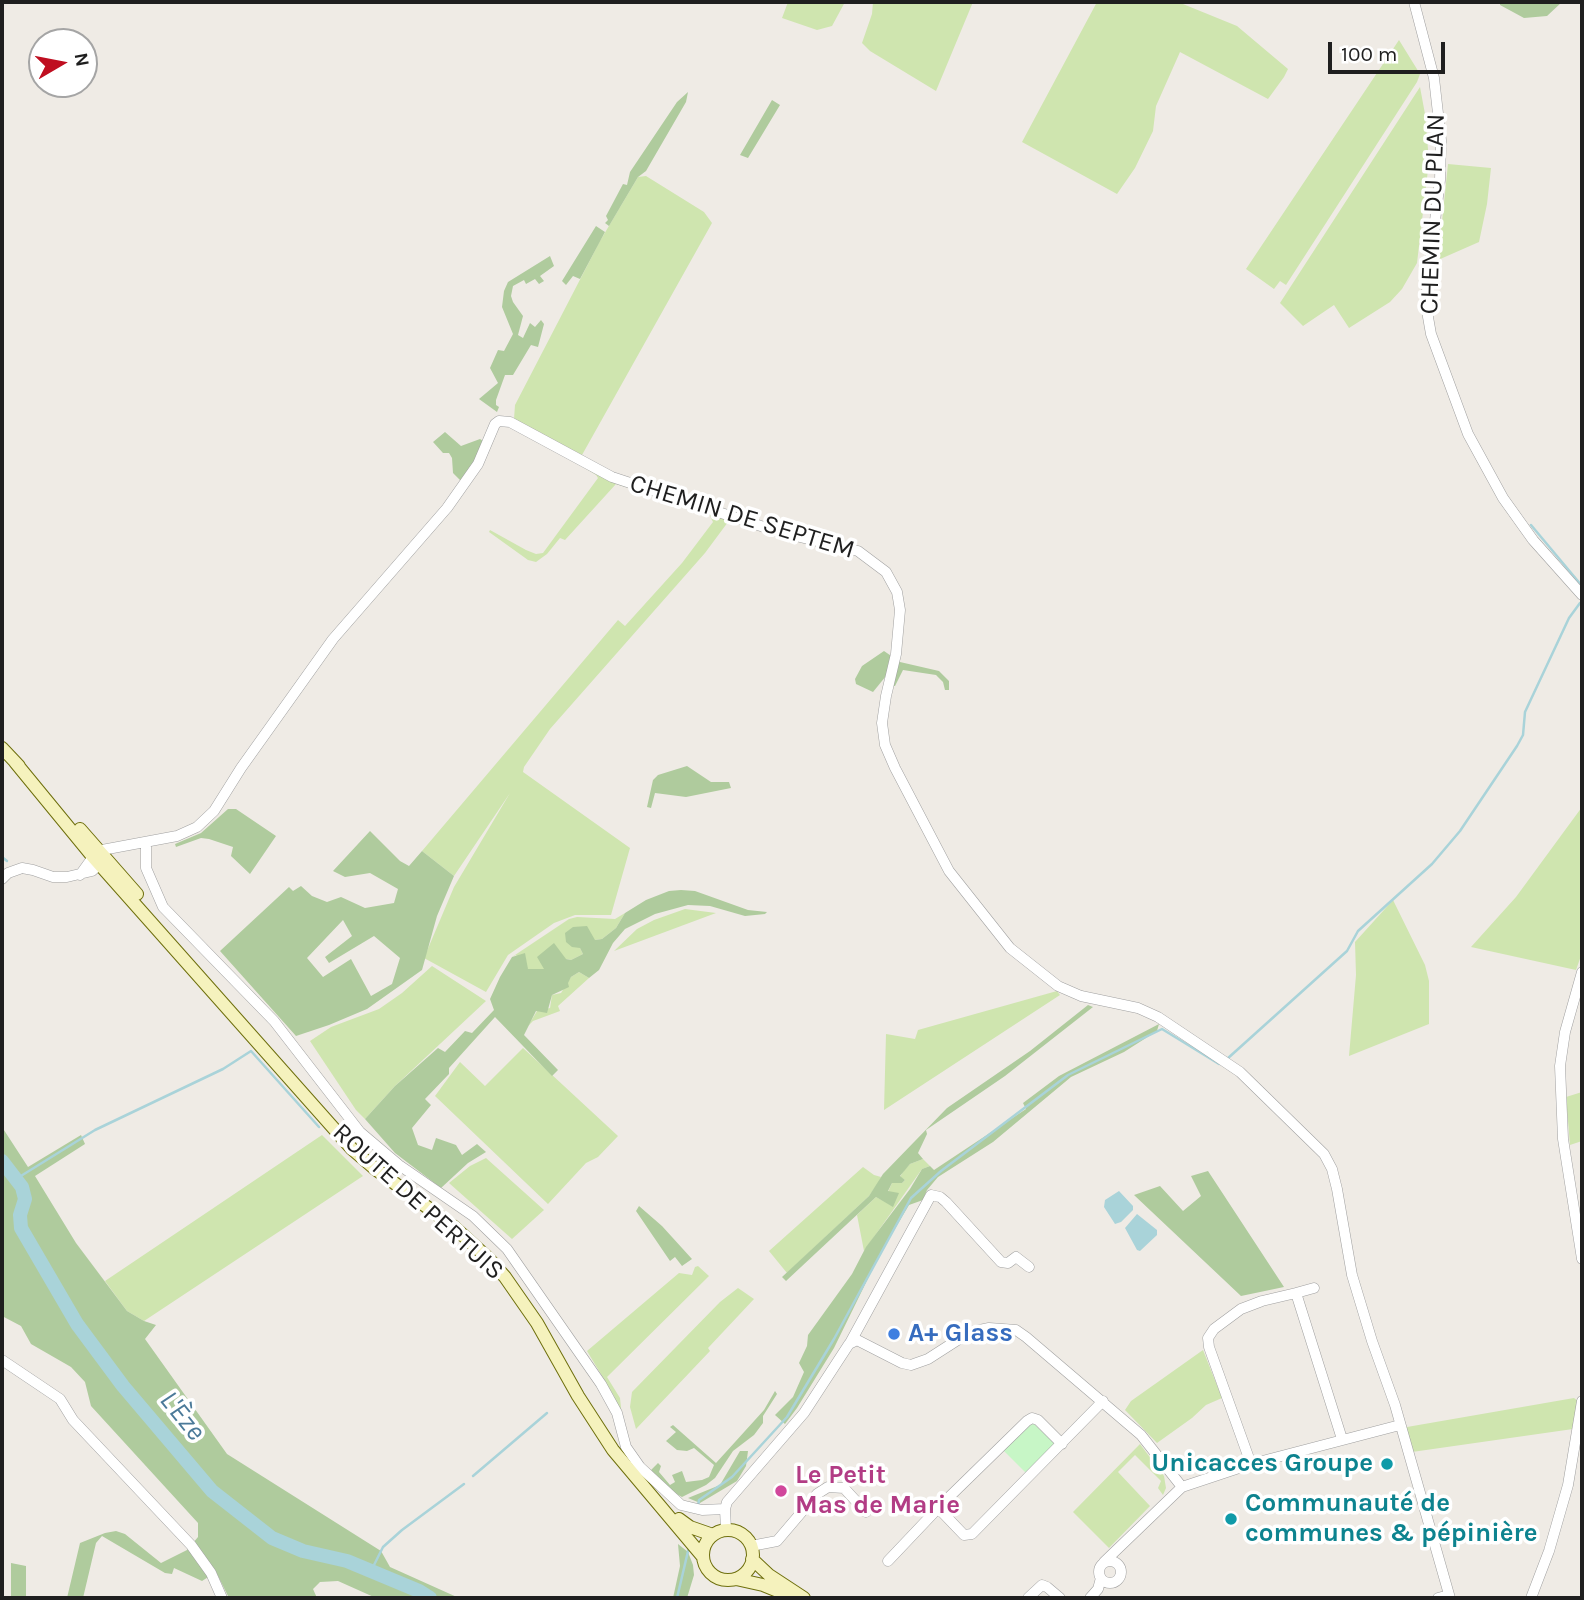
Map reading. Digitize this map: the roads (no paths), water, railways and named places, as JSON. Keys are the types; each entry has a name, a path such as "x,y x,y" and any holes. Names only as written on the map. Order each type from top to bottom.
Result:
{"main road":[{"name":"ROUTE DE PERTUIS","path":"2,748 352,1149 454,1227 497,1268 537,1323 603,1437 703,1557"},
{"name":"ROUTE DE PERTUIS","path":"663,1507 690,1527 713,1535"},
{"path":"797,1598 763,1585 714,1576 708,1571 703,1557 707,1541 713,1535 726,1530 744,1536 751,1552 769,1575 804,1598"},
{"path":"736,1579 747,1571 751,1552"}],"street":[{"name":"CHEMIN DU PLAN","path":"1414,2 1434,78 1441,140 1440,180 1427,286 1428,317 1432,334 1468,434 1503,498 1533,540 1582,595"},
{"name":"CHEMIN DE SEPTEM","path":"98,857 116,846 168,839 190,832 214,811 241,768 333,639 447,508 478,464 495,424 499,422 510,422 612,477 779,531 858,551 886,572 897,592 900,610 882,723 885,745 949,871 1010,948 1058,986 1081,996 1138,1008 1158,1017 1240,1072 1324,1154 1332,1169 1337,1188 1352,1275 1400,1424 1449,1597"},
{"path":"146,843 146,868 163,907 274,1021 360,1132 399,1165 473,1216 508,1249 601,1384 617,1413 626,1447 640,1467 681,1505 702,1510 725,1509"},
{"path":"2,879 8,873 22,869 60,878 80,874 98,857"},
{"path":"1582,972 1565,1032 1560,1066 1563,1139 1582,1259"},
{"path":"726,1530 725,1509 739,1486 804,1413 849,1344 931,1195 940,1197 1001,1262 1006,1264 1016,1257 1029,1267"},
{"path":"1251,1464 1208,1338 1214,1329 1247,1306 1314,1288"},
{"path":"1296,1293 1342,1439"},
{"path":"849,1344 855,1340 861,1341 911,1365 923,1362 963,1335 974,1331 989,1328 1012,1329 1026,1336 1141,1435 1182,1487"},
{"path":"2,1360 60,1399 73,1420 191,1545 211,1573 222,1598"},
{"path":"940,1505 941,1511 964,1535 971,1535 1103,1401"},
{"path":"1531,1598 1549,1551 1562,1505 1582,1401"},
{"path":"888,1561 940,1505 1032,1418 1038,1420 1062,1444"},
{"path":"1090,1598 1098,1589 1101,1578 1099,1571 1104,1562 1182,1487 1251,1464 1400,1424"},
{"path":"751,1552 777,1541 817,1494 828,1487 844,1488 866,1512"},
{"path":"1101,1578 1106,1582 1113,1582 1121,1574 1120,1567 1115,1562 1104,1562"},
{"path":"1028,1598 1042,1585 1060,1598"},
{"path":"1438,1598 1449,1597"}],"water":[{"path":"1119,1191 1133,1206 1133,1210 1121,1222 1115,1224 1104,1207 1105,1200"},
{"path":"1137,1214 1157,1230 1157,1235 1140,1251 1125,1228"}],"waterway":[{"path":"1531,525 1582,586"},
{"path":"1227,1059 1347,951 1358,931 1432,864 1460,831 1523,735 1525,712 1569,618 1580,603"},
{"path":"2,857 7,861"},
{"path":"698,1506 699,1500 732,1477 787,1417 834,1339 911,1198 941,1171 1068,1075 1162,1029 1219,1064 1221,1062"},
{"path":"16,1179 95,1130 223,1069 251,1051 319,1127"},
{"name":"L'Èze","path":"2,1161 22,1187 25,1199 20,1215 21,1228 77,1324 123,1386 212,1491 272,1538 303,1551 347,1561 430,1598"},
{"path":"473,1476 547,1413"},
{"path":"371,1571 383,1547 464,1484"},
{"path":"677,1598 689,1547"}],"place":[{"name":"A+ Glass","path":"894,1334"},
{"name":"Unicacces Groupe","path":"1387,1464"},
{"name":"Le Petit Mas de Marie","path":"781,1491"},
{"name":"Communauté de communes & pépinière","path":"1231,1519"}]}
